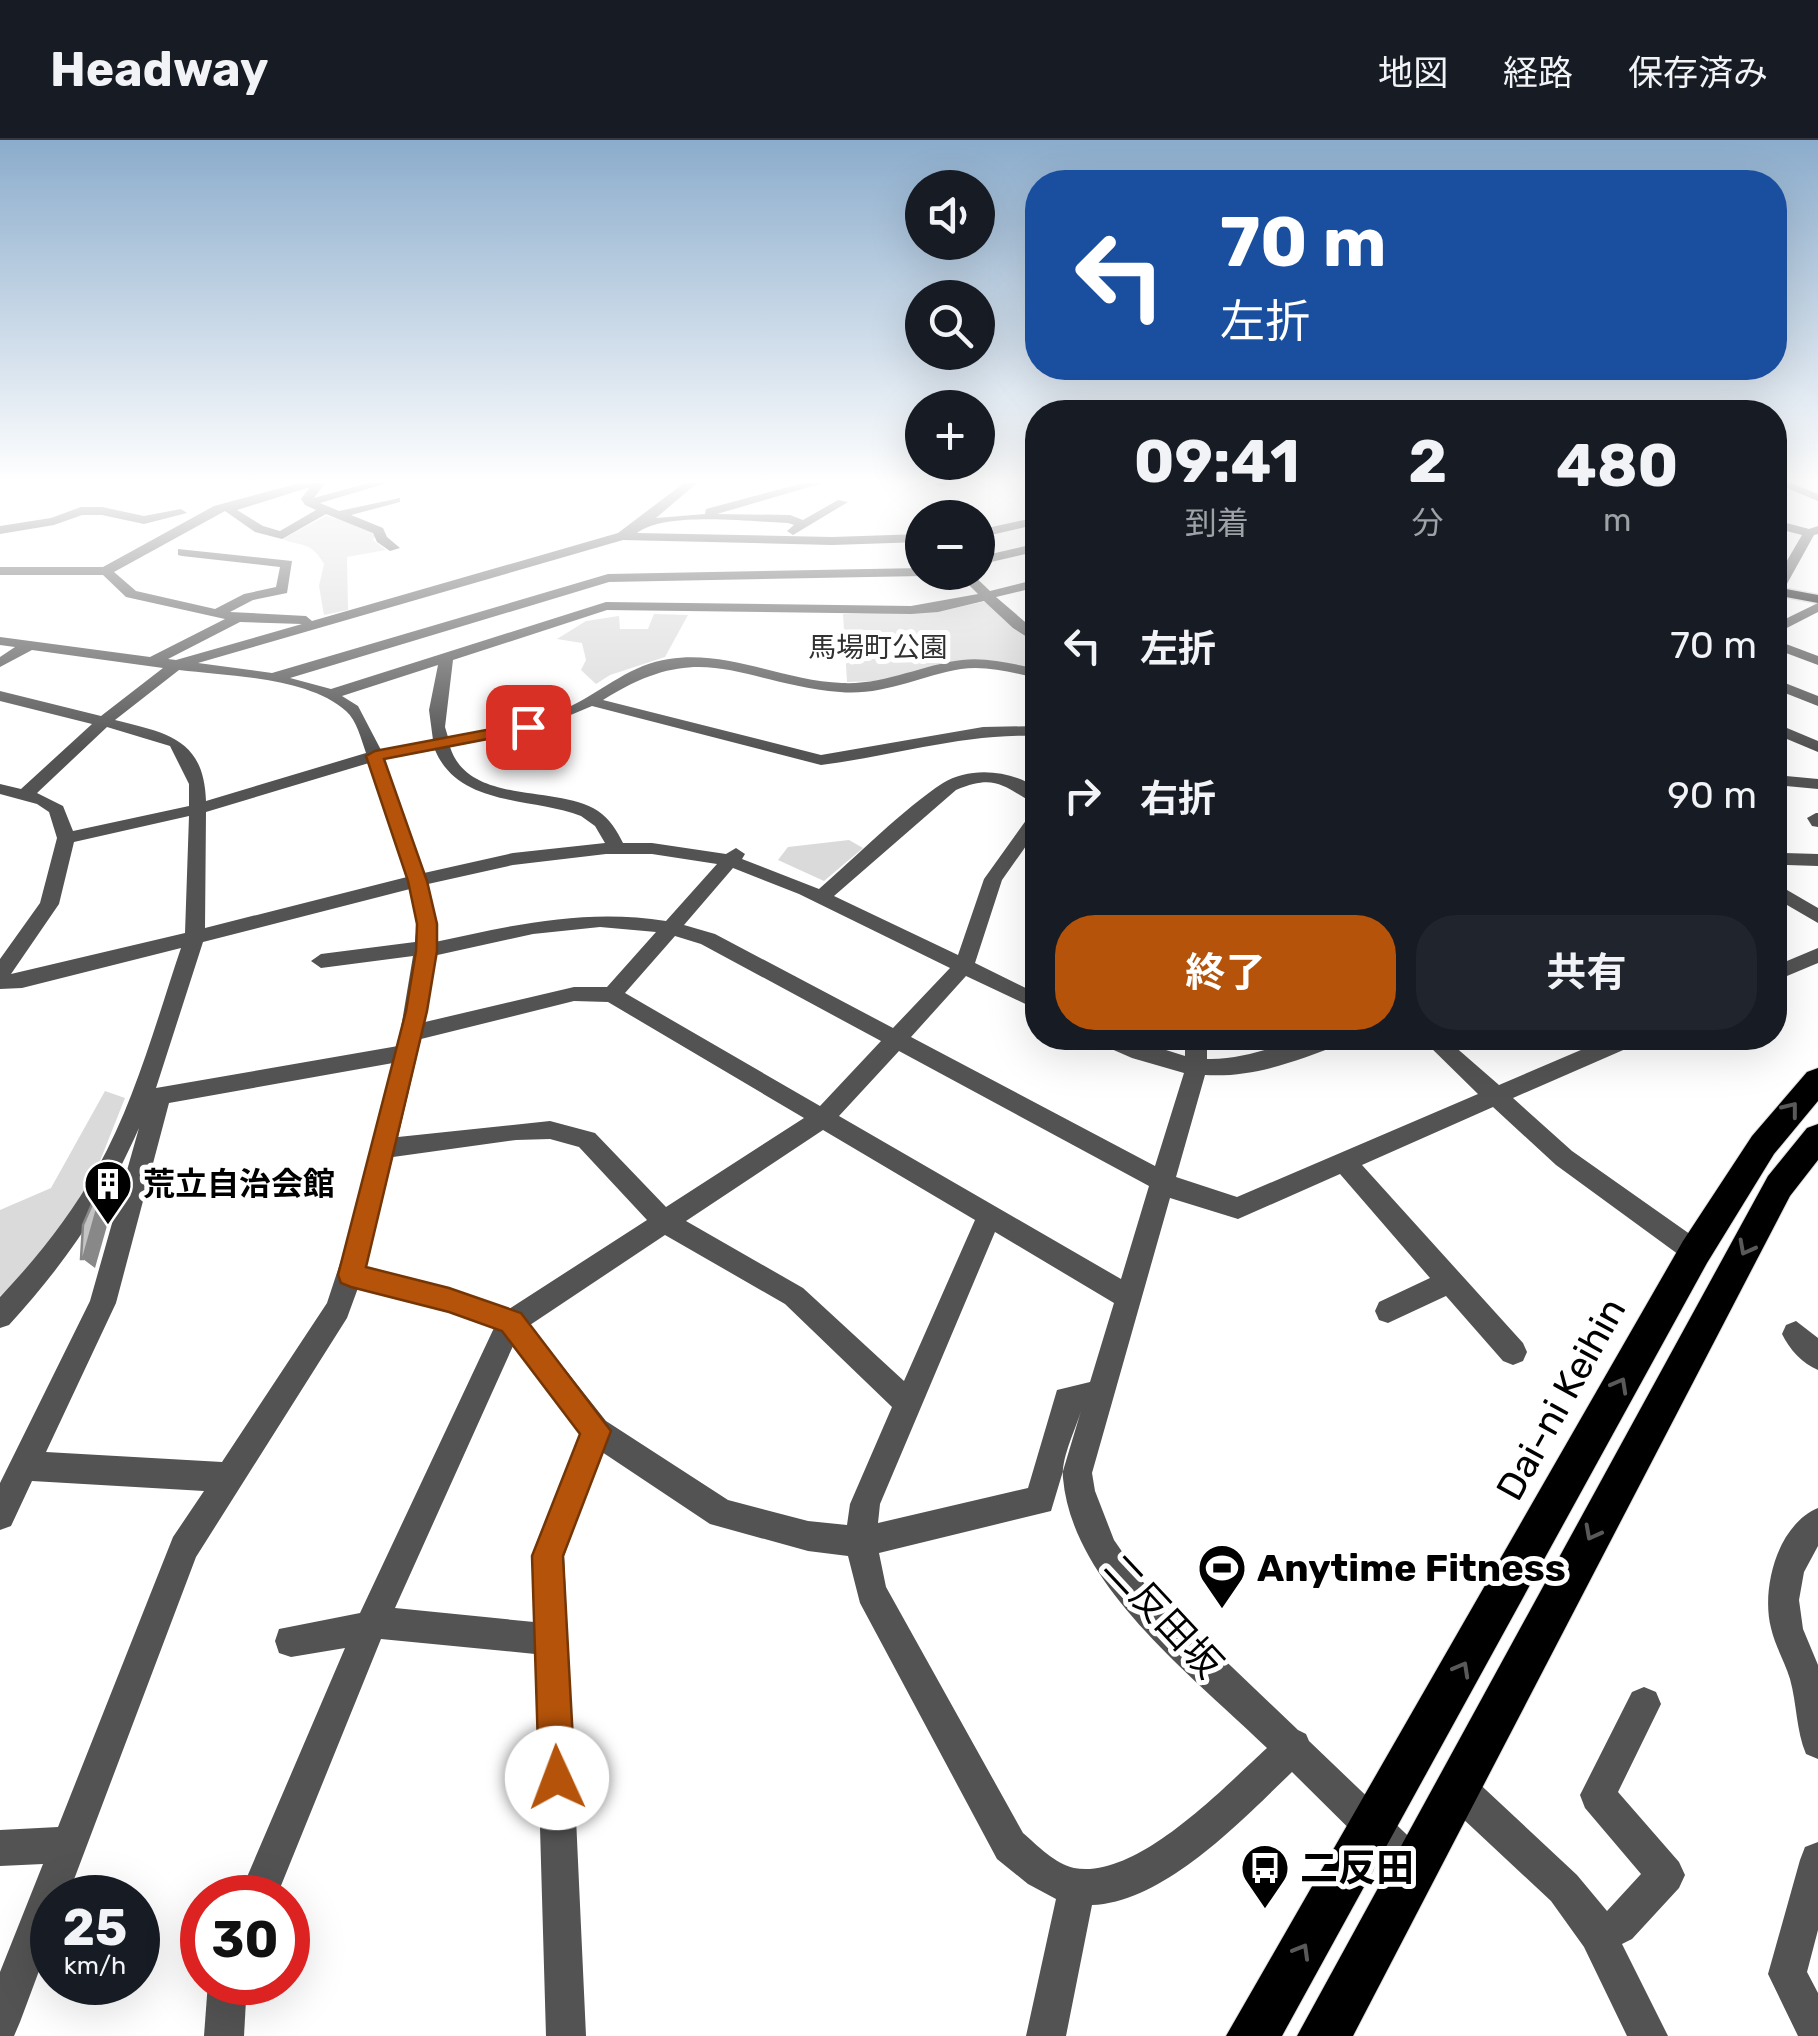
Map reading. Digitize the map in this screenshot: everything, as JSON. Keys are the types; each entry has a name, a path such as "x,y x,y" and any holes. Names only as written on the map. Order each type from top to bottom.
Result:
{"highway":[{"name":"Dai-ni Keihin","path":"1253,2036 1695,1252 1763,1144 1818,1080"},
{"path":"1324,2036 1770,1203 1818,1137"}],"main road":[{"path":"1787,593 1818,599"}],"street":[{"path":"217,613 249,597 282,590 286,571"},
{"path":"0,572 106,572 131,594 238,618 329,620 408,617 560,571"},
{"path":"274,678 408,617 560,571"},
{"path":"563,571 606,606"},
{"path":"565,571 608,578 905,572"},
{"path":"766,610 771,571"},
{"path":"332,694 606,606 766,610 938,608 1025,586"},
{"path":"984,590 1025,632"},
{"path":"1787,624 1818,607"},
{"path":"408,617 446,658"},
{"path":"26,794 163,663 238,618"},
{"path":"163,663 329,620"},
{"path":"0,641 274,678 332,694 353,709 375,756 418,881 427,924 426,949 383,1149 351,1275 338,1310 184,1548 0,2022"},
{"path":"0,663 29,645"},
{"path":"1787,649 1818,661"},
{"path":"446,658 437,726 443,746 468,781 587,812 606,828 616,848"},
{"path":"66,838 197,809 375,756 528,727 589,701 630,676 679,662 714,662 841,688 886,685 963,664 1025,672"},
{"path":"1787,689 1818,702"},
{"path":"0,696 176,743 196,784 197,809 195,937 150,1098 103,1303 0,1515"},
{"path":"589,701 821,760 851,758 972,732 1025,731"},
{"path":"1787,733 1818,747"},
{"path":"803,780 821,760"},
{"path":"821,896 950,786 966,779 990,777 1025,787"},
{"path":"1787,781 1818,784"},
{"path":"0,789 26,794 57,810 66,838 49,904 0,974"},
{"path":"267,1875 371,1624 511,1322 824,1117 964,966 993,878 1025,834"},
{"path":"0,982 22,981 418,881 530,857 652,848 734,856 1025,996"},
{"path":"612,995 734,856"},
{"path":"1787,860 1818,860"},
{"path":"1787,897 1818,917"},
{"path":"321,961 426,949 598,918 671,926 708,939 1184,1192 1238,1208 1601,1050"},
{"path":"1787,969 1818,955"},
{"path":"0,1316 52,1259 150,1098 407,1043 574,994 612,995 1131,1299"},
{"path":"1133,1050 1196,1069 1266,1062 1300,1050"},
{"name":"二反田坂","path":"1196,1050 1196,1069 1078,1473 1083,1511 1094,1541 1132,1593 1294,1746 1414,1867"},
{"path":"1446,1050 1564,1158 1695,1252"},
{"path":"383,1149 516,1131 570,1133 602,1151 664,1221 794,1296 908,1403"},
{"path":"1346,1164 1513,1352"},
{"path":"989,1217 865,1504 861,1542 871,1592 1010,1846 1032,1865 1076,1887 1130,1880 1176,1851 1294,1746"},
{"path":"351,1275 449,1300 511,1322 596,1431 721,1513 808,1536 861,1542 1040,1500 1067,1400 1101,1394"},
{"path":"1388,1311 1450,1281"},
{"path":"1796,1334 1818,1357"},
{"path":"566,2036 548,1556 596,1431"},
{"path":"26,1466 227,1478"},
{"path":"1818,1522 1802,1538 1795,1553 1784,1596 1786,1627 1807,1679 1818,1742"},
{"path":"290,1641 371,1624 530,1640 551,1632"},
{"path":"1597,1934 1619,1926 1666,1874 1598,1794 1644,1704"},
{"path":"1458,1789 1564,1888 1597,1934 1648,2036"},
{"path":"0,1848 66,1845"},
{"path":"1818,1860 1787,1974 1818,2034"},
{"path":"1046,2036 1076,1887"},
{"path":"224,2036 226,2005"}],"green space":[{"path":"322,571 347,571 348,610 324,615 319,586"},
{"name":"馬場町公園","path":"992,603 1025,632 1025,668 981,661 877,681 847,682 843,614 941,611"},
{"path":"654,614 688,615 665,657 610,675 596,684 581,670 586,660 582,643 557,639 586,621 619,616 620,629 648,629"},
{"path":"849,840 863,848 824,881 778,860 788,847"},
{"path":"105,1091 125,1098 92,1181 37,1262 0,1296 0,1210 51,1188"}],"building":[{"path":"110,1163 83,1259 81,1259 83,1225"}],"place":[{"name":"荒立自治会館","path":"108,1226"},
{"name":"Anytime Fitness","path":"1222,1610"},
{"name":"二反田","path":"1265,1910"}],"route":[{"path":"528,727 375,756 418,881 427,924 426,951 417,1011 351,1275 449,1300 511,1322 596,1431 548,1556 557,1778"}]}
